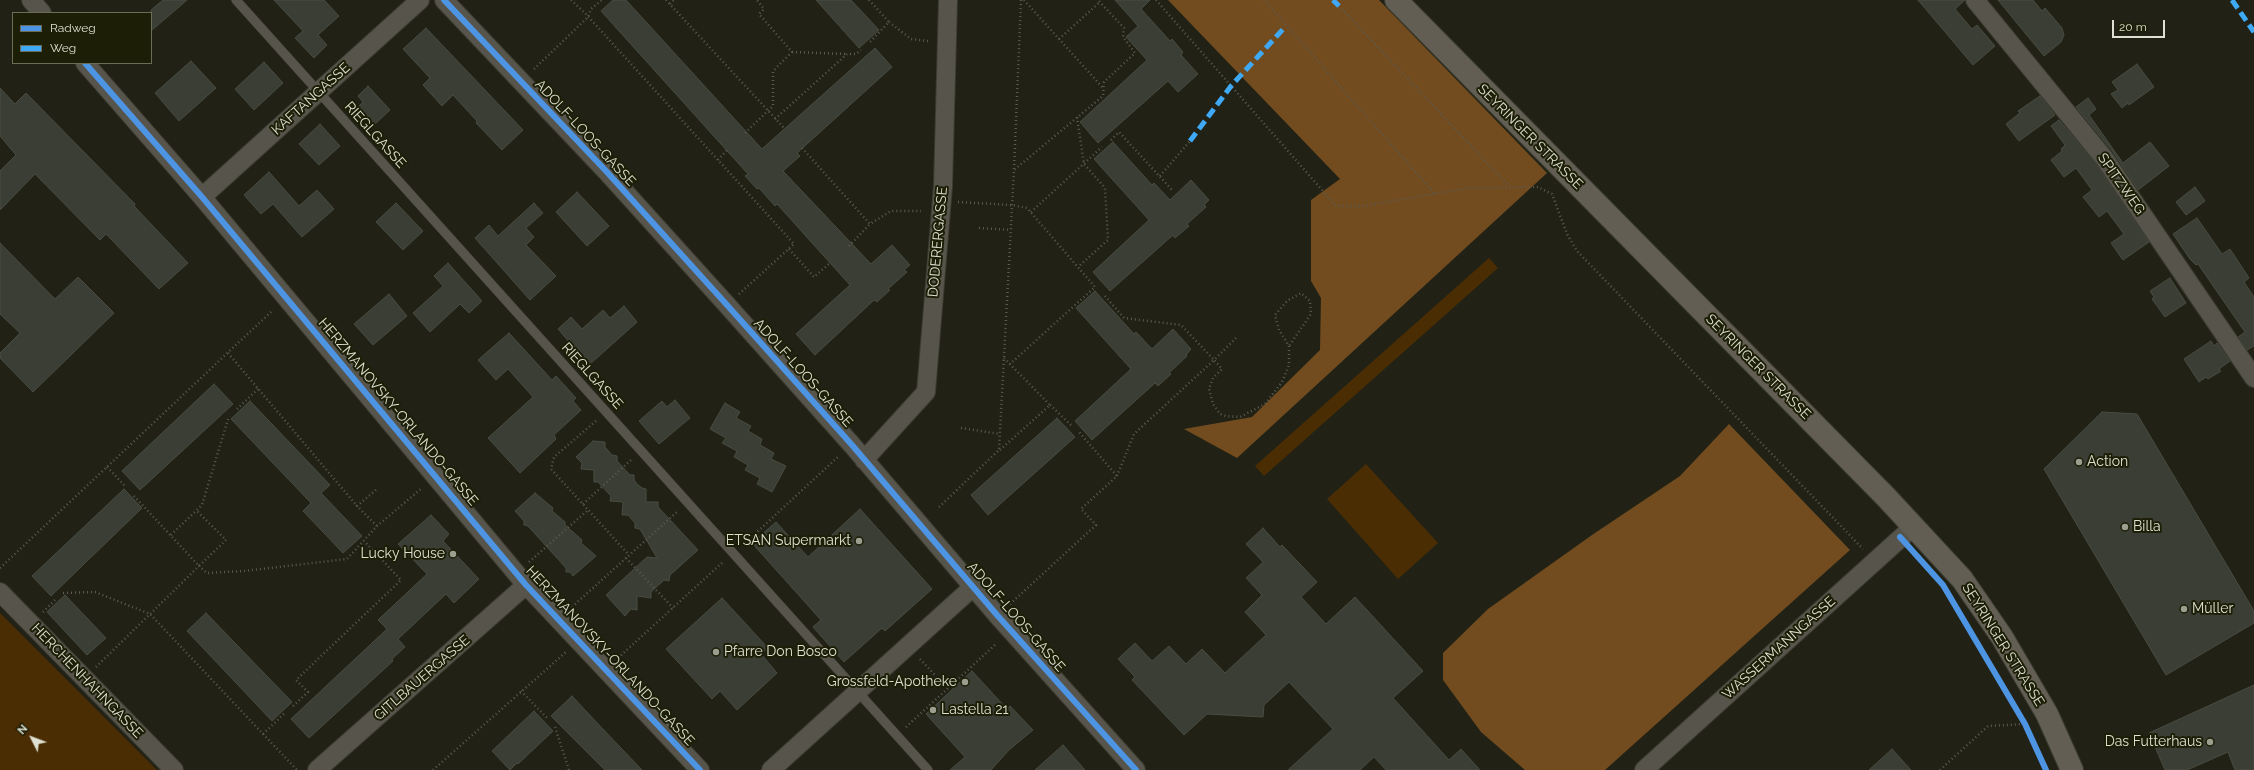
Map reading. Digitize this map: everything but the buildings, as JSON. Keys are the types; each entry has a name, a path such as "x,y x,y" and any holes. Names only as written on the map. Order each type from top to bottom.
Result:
{"main road":[{"name":"SEYRINGER STRASSE","path":"1396,0 1914,526 1962,579 2002,637 2047,714 2072,770"}],"street":[{"path":"30,0 41,12"},
{"name":"KAFTANGASSE","path":"202,197 420,0"},
{"name":"ADOLF-LOOS-GASSE","path":"444,0 521,81 727,305 864,460 997,615 1136,770"},
{"name":"DODERERGASSE","path":"864,460 926,392 943,186 948,0"},
{"name":"SPITZWEG","path":"1975,0 2104,158 2254,378"},
{"name":"HERZMANOVSKY-ORLANDO-GASSE","path":"86,64 202,197 521,579 700,770"},
{"name":"WASSERMANNGASSE","path":"1644,770 1914,526"},
{"name":"GITLBAUERGASSE","path":"317,770 521,579"},
{"path":"771,770 973,587"},
{"name":"HERCHENHAHNGASSE","path":"0,592 174,770"}],"lane":[{"name":"RIEGLGASSE","path":"236,0 928,770"}],"path":[{"path":"571,0 794,244 727,305"},
{"path":"521,81 588,17 591,9 602,0"},
{"path":"666,0 784,130"},
{"path":"670,4 674,0"},
{"path":"757,0 764,9 760,14 792,52"},
{"path":"869,0 889,22 911,39 928,41"},
{"path":"1023,0 1103,88"},
{"path":"999,450 1023,0"},
{"path":"1156,0 1336,206 1364,206 1469,188 1538,187 1552,194 1567,234 1577,251 1874,561"},
{"path":"1264,0 1435,194"},
{"path":"1014,170 1103,96 1104,82 1135,53 1123,36 1124,28 1099,1 1059,39"},
{"path":"1338,6 1510,187"},
{"path":"870,42 889,22"},
{"path":"745,133 773,106 773,71 792,52 856,54 861,50"},
{"path":"775,119 847,54"},
{"path":"1077,117 1084,164 1106,188 1108,240 1078,267"},
{"path":"1111,140 1119,132 1173,191"},
{"path":"1160,176 1190,141"},
{"path":"1031,212 1102,147"},
{"path":"802,148 870,224"},
{"path":"718,160 727,150"},
{"path":"955,202 1012,205 1027,208 1096,287 1010,364"},
{"path":"849,246 870,224 891,211 921,211"},
{"path":"979,228 1011,230"},
{"path":"789,249 814,277 830,263"},
{"path":"1105,296 1124,318 1181,325 1222,369 1213,378 1209,389 1213,404 1220,414 1240,417 1265,404 1282,382 1289,365 1289,346 1279,330 1275,315 1287,301 1301,293 1310,302 1311,314 1289,346"},
{"path":"0,568 286,298"},
{"path":"997,615 1096,525 1081,508 1117,476 1134,434 1236,338"},
{"path":"228,353 358,506 377,526"},
{"path":"1004,357 1071,425"},
{"path":"237,409 258,389"},
{"path":"939,507 999,450 1050,405"},
{"path":"606,412 554,458 551,469 629,555"},
{"path":"171,535 202,505 229,416"},
{"path":"961,428 1000,434"},
{"path":"1079,432 1117,476"},
{"path":"583,504 640,451"},
{"path":"107,467 126,487"},
{"path":"134,496 206,573 244,571 347,559 377,526 436,477"},
{"path":"358,506 376,490"},
{"path":"558,620 687,503"},
{"path":"84,678 226,540 196,510"},
{"path":"521,579 588,510"},
{"path":"293,706 308,692 296,680 401,580 364,541"},
{"path":"626,558 673,608"},
{"path":"63,592 95,592 150,614 297,770"},
{"path":"897,735 947,688 998,645 993,639"},
{"path":"433,770 578,641"},
{"path":"908,646 947,688"},
{"path":"521,691 548,719"},
{"path":"263,734 285,713"},
{"path":"2022,717 2028,731"},
{"path":"1940,770 1988,726 2025,724"},
{"path":"555,727 569,770"}],"shaded area":[{"path":"1168,0 1379,0 1547,173 1237,458 1184,429 1252,417 1320,350 1321,298 1311,281 1311,200 1340,179"},
{"path":"1489,258 1498,268 1264,476 1255,466"},
{"path":"1729,424 1850,550 1605,770 1525,770 1481,732 1443,680 1443,653 1488,609 1592,535 1680,476"},
{"path":"1366,464 1438,543 1398,579 1327,499"},
{"path":"0,613 157,770 0,770"}],"marked path":[{"path":"1333,0 1339,6"},
{"path":"2232,0 2254,32"},
{"path":"1190,141 1231,86 1286,26"}],"cycle path":[{"path":"444,0 606,171 727,305 852,445 997,615 1136,770"},
{"path":"86,64 202,197 526,585 700,770"},
{"path":"1900,537 1943,585 2025,724 2046,770"}],"place":[{"name":"Action","path":"2079,462"},
{"name":"Billa","path":"2125,527"},
{"name":"ETSAN Supermarkt","path":"859,541"},
{"name":"Lucky House","path":"453,554"},
{"name":"Müller","path":"2184,609"},
{"name":"Pfarre Don Bosco","path":"716,652"},
{"name":"Grossfeld-Apotheke","path":"965,682"},
{"name":"Lastella 21","path":"933,710"},
{"name":"Das Futterhaus","path":"2210,742"}]}
